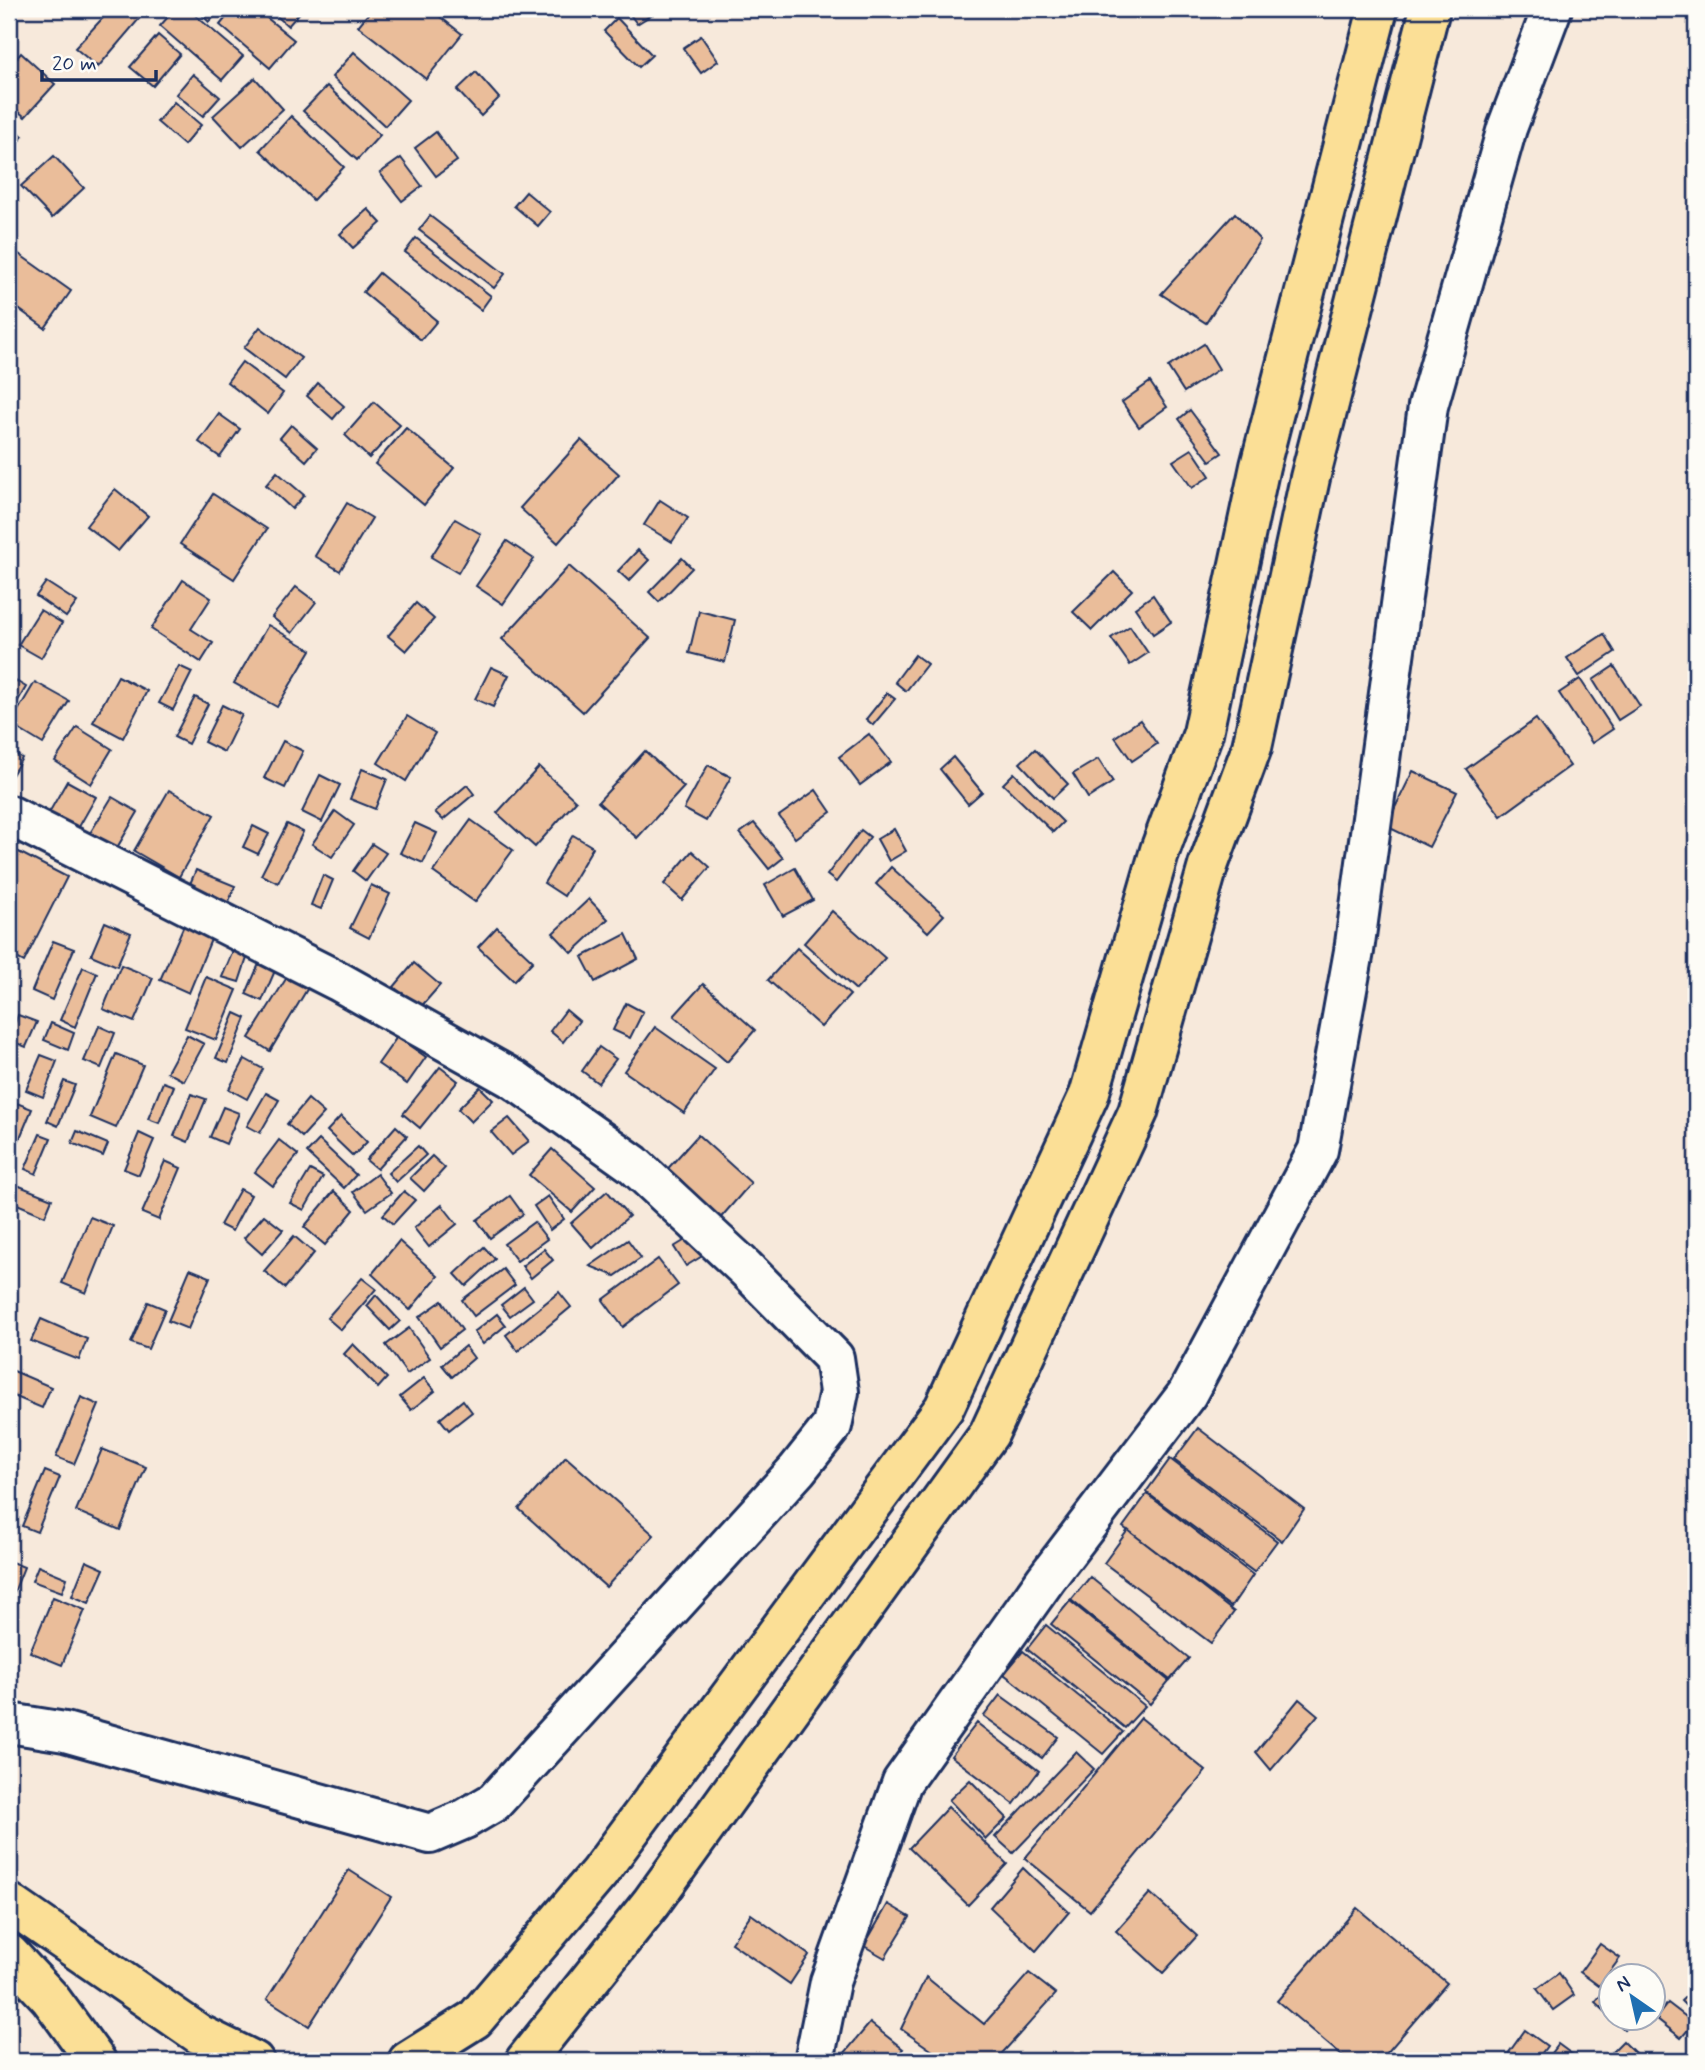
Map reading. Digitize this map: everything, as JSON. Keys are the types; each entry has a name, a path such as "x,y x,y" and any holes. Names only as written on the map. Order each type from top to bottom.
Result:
{"main road":[{"path":"408,2061 475,2019 599,1873 944,1408 1089,1095 1160,850 1203,733 1260,466 1378,9"},
{"path":"525,2061 652,1903 989,1434 1138,1112 1208,866 1252,747 1310,478 1430,9"},
{"path":"9,1903 199,2034 254,2061"},
{"path":"9,1954 50,1998 96,2061"}],"street":[{"path":"814,2061 830,1982 902,1782 1046,1579 1187,1394 1318,1150 1354,951 1428,406 1507,128 1552,9"},
{"path":"9,815 338,981 515,1080 633,1164 745,1268 834,1358 839,1392 832,1426 797,1470 494,1801 465,1819 430,1834 65,1732 9,1723"}],"building":[{"path":"111,9 141,9 145,12 98,67 75,48"},
{"path":"175,9 188,9 243,56 222,80 160,26"},
{"path":"196,9 222,9 209,22"},
{"path":"233,9 256,9 294,40 270,68 220,25"},
{"path":"269,9 303,9 288,26"},
{"path":"372,9 430,9 462,34 426,79 358,26"},
{"path":"635,9 650,9 653,14 637,24 629,13"},
{"path":"617,18 652,55 639,67 604,31"},
{"path":"158,35 180,54 153,86 130,67"},
{"path":"701,36 718,61 701,73 683,48"},
{"path":"354,52 408,100 385,126 332,77"},
{"path":"21,53 55,84 25,117 9,103 9,67"},
{"path":"476,72 499,98 481,116 457,90"},
{"path":"193,74 220,97 203,116 176,94"},
{"path":"255,78 283,109 242,147 213,116"},
{"path":"327,86 380,135 357,160 303,111"},
{"path":"174,102 201,125 184,145 157,122"},
{"path":"291,116 344,167 313,200 260,150"},
{"path":"9,124 23,136 9,153"},
{"path":"436,132 457,161 436,176 415,148"},
{"path":"54,156 84,188 52,218 21,186"},
{"path":"401,158 422,186 402,201 380,173"},
{"path":"526,192 550,212 538,226 514,206"},
{"path":"368,209 381,223 353,248 340,234"},
{"path":"1235,213 1260,240 1206,323 1161,294"},
{"path":"430,216 505,274 494,288 419,230"},
{"path":"416,238 491,296 481,310 405,252"},
{"path":"9,247 71,291 45,328 9,302"},
{"path":"379,273 437,321 421,340 363,292"},
{"path":"260,327 301,358 285,379 244,348"},
{"path":"1204,344 1219,369 1184,392 1168,367"},
{"path":"242,362 283,393 268,414 227,382"},
{"path":"1150,382 1167,407 1139,427 1122,402"},
{"path":"318,383 344,406 333,419 307,396"},
{"path":"374,402 400,425 369,458 345,435"},
{"path":"1190,410 1222,453 1210,461 1179,419"},
{"path":"219,414 240,429 220,457 199,442"},
{"path":"291,425 317,448 306,461 280,438"},
{"path":"406,428 454,468 424,505 375,464"},
{"path":"581,440 619,474 558,543 520,508"},
{"path":"1192,449 1210,476 1192,488 1173,461"},
{"path":"277,472 304,495 292,509 266,485"},
{"path":"115,489 148,516 118,551 86,526"},
{"path":"213,494 267,529 234,579 180,544"},
{"path":"660,500 688,518 672,542 644,525"},
{"path":"347,503 372,518 340,571 315,556"},
{"path":"455,519 481,534 458,573 431,557"},
{"path":"507,541 534,559 503,604 476,586"},
{"path":"638,550 649,560 629,581 618,571"},
{"path":"682,558 692,568 659,602 649,592"},
{"path":"569,566 650,638 583,712 502,639"},
{"path":"1114,572 1132,590 1092,630 1073,612"},
{"path":"183,580 211,598 191,629 213,643 201,662 151,629"},
{"path":"46,582 77,602 66,617 36,596"},
{"path":"296,587 316,602 292,633 272,617"},
{"path":"1153,595 1171,622 1153,634 1135,608"},
{"path":"416,603 434,619 406,651 388,636"},
{"path":"40,610 62,623 41,658 18,645"},
{"path":"699,611 735,620 725,662 689,653"},
{"path":"268,625 311,650 277,707 234,683"},
{"path":"1130,626 1148,653 1130,665 1111,638"},
{"path":"1604,634 1615,652 1579,676 1567,658"},
{"path":"915,655 927,664 906,691 895,682"},
{"path":"179,666 192,672 173,710 159,703"},
{"path":"1614,666 1640,706 1618,720 1593,680"},
{"path":"491,667 509,675 493,707 475,699"},
{"path":"118,676 147,691 123,738 93,722"},
{"path":"9,677 26,687 9,716"},
{"path":"1580,679 1613,729 1592,743 1559,693"},
{"path":"35,682 69,701 43,744 10,724"},
{"path":"887,693 895,699 873,725 866,719"},
{"path":"195,697 208,704 188,744 174,737"},
{"path":"222,705 242,715 224,752 204,742"},
{"path":"407,716 435,733 406,781 378,763"},
{"path":"1536,719 1570,766 1501,816 1466,769"},
{"path":"1140,720 1157,744 1132,761 1115,737"},
{"path":"77,727 112,749 91,784 55,761"},
{"path":"869,734 891,762 860,785 839,757"},
{"path":"283,741 303,751 285,788 264,778"},
{"path":"1035,749 1068,784 1053,798 1020,763"},
{"path":"9,750 22,758 9,780"},
{"path":"645,751 684,787 637,838 598,802"},
{"path":"953,757 982,792 968,804 940,769"},
{"path":"1098,759 1113,782 1088,798 1073,774"},
{"path":"708,765 731,777 706,821 684,809"},
{"path":"539,767 576,801 535,847 497,813"},
{"path":"362,769 387,779 375,809 350,799"},
{"path":"1413,771 1457,792 1429,847 1386,826"},
{"path":"1014,773 1063,822 1053,832 1003,784"},
{"path":"320,775 340,785 322,822 302,812"},
{"path":"67,781 96,797 71,841 42,825"},
{"path":"467,785 474,794 443,820 435,812"},
{"path":"169,790 214,815 179,877 134,851"},
{"path":"816,790 831,812 795,838 779,816"},
{"path":"112,797 138,812 115,851 89,835"},
{"path":"335,811 354,825 332,857 312,844"},
{"path":"471,820 513,850 475,902 433,872"},
{"path":"415,823 437,833 423,863 400,853"},
{"path":"754,823 783,858 769,869 740,833"},
{"path":"287,824 303,832 278,883 261,875"},
{"path":"253,826 269,834 258,854 243,847"},
{"path":"894,829 906,851 889,861 877,839"},
{"path":"861,830 870,837 836,882 827,875"},
{"path":"573,835 593,847 564,896 544,883"},
{"path":"372,844 386,853 366,881 353,871"},
{"path":"9,847 67,877 24,962 9,954"},
{"path":"692,851 710,867 682,900 664,884"},
{"path":"891,867 944,915 928,932 876,884"},
{"path":"795,868 813,900 783,916 765,885"},
{"path":"196,870 235,886 226,909 186,893"},
{"path":"323,875 333,880 321,909 311,905"},
{"path":"371,885 390,894 369,938 350,928"},
{"path":"589,899 608,919 572,953 553,933"},
{"path":"832,911 885,958 856,990 804,943"},
{"path":"105,922 131,933 117,966 91,955"},
{"path":"184,925 212,937 189,993 160,980"},
{"path":"497,927 533,961 514,981 478,947"},
{"path":"626,934 638,959 595,982 582,957"},
{"path":"238,939 251,946 239,982 222,977"},
{"path":"53,941 74,949 52,1000 32,991"},
{"path":"797,948 850,995 821,1027 768,980"},
{"path":"261,959 277,966 262,1001 246,994"},
{"path":"414,963 440,985 419,1009 394,987"},
{"path":"121,965 153,978 134,1022 103,1009"},
{"path":"83,967 97,973 75,1027 60,1020"},
{"path":"289,974 309,986 270,1051 249,1038"},
{"path":"206,977 237,990 216,1040 185,1028"},
{"path":"703,984 755,1030 727,1062 674,1016"},
{"path":"626,1003 643,1012 630,1038 613,1030"},
{"path":"566,1010 579,1021 563,1042 550,1031"},
{"path":"235,1013 246,1018 228,1063 216,1058"},
{"path":"18,1015 37,1022 26,1047 9,1040"},
{"path":"51,1023 74,1033 68,1050 44,1040"},
{"path":"99,1026 115,1033 101,1068 84,1061"},
{"path":"655,1027 715,1069 684,1113 624,1071"},
{"path":"187,1035 204,1044 184,1081 167,1072"},
{"path":"397,1037 426,1057 407,1084 378,1064"},
{"path":"599,1047 616,1059 598,1083 582,1071"},
{"path":"116,1054 143,1065 116,1128 90,1117"},
{"path":"41,1055 57,1061 43,1097 26,1090"},
{"path":"245,1059 263,1069 247,1099 229,1089"},
{"path":"440,1067 458,1081 420,1128 403,1114"},
{"path":"64,1081 75,1085 58,1126 47,1121"},
{"path":"163,1082 174,1086 159,1123 148,1119"},
{"path":"480,1087 493,1100 471,1122 458,1109"},
{"path":"266,1093 279,1100 260,1133 247,1126"},
{"path":"191,1094 206,1099 188,1142 174,1136"},
{"path":"308,1099 324,1113 302,1137 287,1124"},
{"path":"9,1100 32,1109 9,1164"},
{"path":"223,1107 239,1113 226,1144 210,1137"},
{"path":"341,1116 367,1142 353,1156 327,1131"},
{"path":"509,1118 529,1141 511,1155 491,1132"},
{"path":"396,1126 407,1136 377,1169 366,1160"},
{"path":"77,1131 108,1144 103,1156 72,1143"},
{"path":"139,1133 154,1140 139,1175 124,1169"},
{"path":"40,1134 51,1138 36,1174 25,1169"},
{"path":"698,1135 751,1183 717,1222 663,1174"},
{"path":"279,1140 298,1155 273,1186 255,1172"},
{"path":"319,1140 356,1175 344,1188 307,1153"},
{"path":"418,1146 426,1155 396,1182 388,1173"},
{"path":"552,1149 595,1187 572,1212 529,1175"},
{"path":"432,1156 445,1168 424,1191 410,1178"},
{"path":"165,1161 181,1168 159,1220 142,1213"},
{"path":"310,1170 323,1177 304,1210 290,1203"},
{"path":"377,1174 391,1193 367,1210 353,1192"},
{"path":"17,1185 52,1199 45,1216 10,1201"},
{"path":"240,1189 251,1195 232,1231 220,1225"},
{"path":"334,1191 354,1210 325,1245 304,1227"},
{"path":"404,1191 415,1200 393,1224 383,1215"},
{"path":"607,1191 629,1216 593,1248 571,1223"},
{"path":"510,1196 523,1214 490,1238 477,1220"},
{"path":"548,1196 564,1219 550,1230 534,1206"},
{"path":"442,1205 457,1224 429,1247 414,1228"},
{"path":"264,1215 283,1230 262,1254 244,1238"},
{"path":"90,1217 113,1226 86,1293 62,1283"},
{"path":"534,1222 547,1239 517,1261 504,1244"},
{"path":"294,1236 314,1253 285,1288 264,1271"},
{"path":"692,1236 704,1255 686,1266 674,1247"},
{"path":"628,1240 641,1258 615,1276 590,1266"},
{"path":"399,1241 438,1276 410,1310 372,1274"},
{"path":"484,1247 495,1259 466,1286 455,1274"},
{"path":"544,1249 553,1260 531,1278 522,1266"},
{"path":"658,1259 678,1285 623,1327 603,1300"},
{"path":"190,1269 210,1277 188,1329 168,1321"},
{"path":"503,1269 515,1285 474,1316 462,1300"},
{"path":"362,1278 376,1289 341,1330 327,1318"},
{"path":"524,1287 533,1299 510,1316 501,1305"},
{"path":"559,1292 571,1307 518,1351 506,1335"},
{"path":"376,1295 400,1321 390,1330 367,1306"},
{"path":"442,1301 462,1330 440,1347 419,1317"},
{"path":"148,1302 165,1309 148,1349 131,1343"},
{"path":"497,1314 506,1325 483,1344 474,1332"},
{"path":"41,1319 87,1339 79,1360 31,1341"},
{"path":"409,1328 430,1358 407,1374 386,1345"},
{"path":"353,1344 387,1378 378,1388 344,1354"},
{"path":"465,1346 474,1358 452,1377 442,1365"},
{"path":"9,1369 51,1387 42,1408 9,1394"},
{"path":"424,1378 435,1391 411,1410 400,1397"},
{"path":"81,1397 99,1405 74,1464 56,1457"},
{"path":"463,1400 472,1412 449,1430 440,1419"},
{"path":"1198,1428 1304,1509 1282,1541 1174,1460"},
{"path":"102,1449 146,1467 120,1530 76,1511"},
{"path":"566,1457 654,1535 606,1587 519,1509"},
{"path":"1170,1459 1277,1541 1254,1572 1146,1492"},
{"path":"45,1471 60,1477 37,1532 22,1526"},
{"path":"1147,1494 1253,1575 1231,1607 1123,1527"},
{"path":"1128,1530 1234,1612 1211,1643 1104,1563"},
{"path":"9,1561 24,1567 9,1605"},
{"path":"86,1561 104,1569 89,1603 72,1596"},
{"path":"38,1566 67,1578 62,1592 32,1581"},
{"path":"1090,1577 1189,1658 1170,1680 1071,1600"},
{"path":"53,1597 85,1610 62,1665 30,1652"},
{"path":"1070,1601 1169,1681 1150,1704 1051,1624"},
{"path":"1046,1625 1145,1706 1125,1728 1027,1649"},
{"path":"1023,1651 1123,1732 1103,1754 1004,1674"},
{"path":"1000,1695 1058,1737 1042,1758 984,1716"},
{"path":"1299,1699 1318,1715 1271,1770 1256,1752"},
{"path":"1141,1718 1206,1771 1090,1911 1025,1858"},
{"path":"977,1723 1039,1771 1014,1804 951,1756"},
{"path":"1076,1752 1094,1769 1013,1853 995,1837"},
{"path":"970,1780 1007,1818 986,1839 949,1800"},
{"path":"948,1807 1007,1864 968,1905 909,1848"},
{"path":"1023,1868 1069,1912 1036,1951 990,1907"},
{"path":"349,1870 391,1897 309,2026 267,1999"},
{"path":"1150,1893 1197,1936 1163,1973 1116,1931"},
{"path":"888,1904 910,1917 885,1958 864,1946"},
{"path":"1357,1908 1447,1983 1380,2061 1348,2061 1277,2001"},
{"path":"751,1914 809,1955 790,1984 731,1943"},
{"path":"1600,1944 1620,1958 1617,1962 1596,1962 1596,1984 1580,1972"},
{"path":"1029,1973 1056,1994 995,2061 947,2061 901,2029 926,1977 984,2024"},
{"path":"1559,1973 1574,1995 1553,2010 1537,1989"},
{"path":"1696,1987 1696,2016 1681,2001"},
{"path":"1668,2003 1694,2023 1681,2038 1666,2026"},
{"path":"870,2023 903,2049 893,2061 838,2061"},
{"path":"1525,2030 1547,2046 1536,2061 1509,2061 1505,2058"},
{"path":"1623,2041 1643,2061 1603,2061"},
{"path":"1558,2044 1577,2058 1575,2061 1545,2061"}]}
